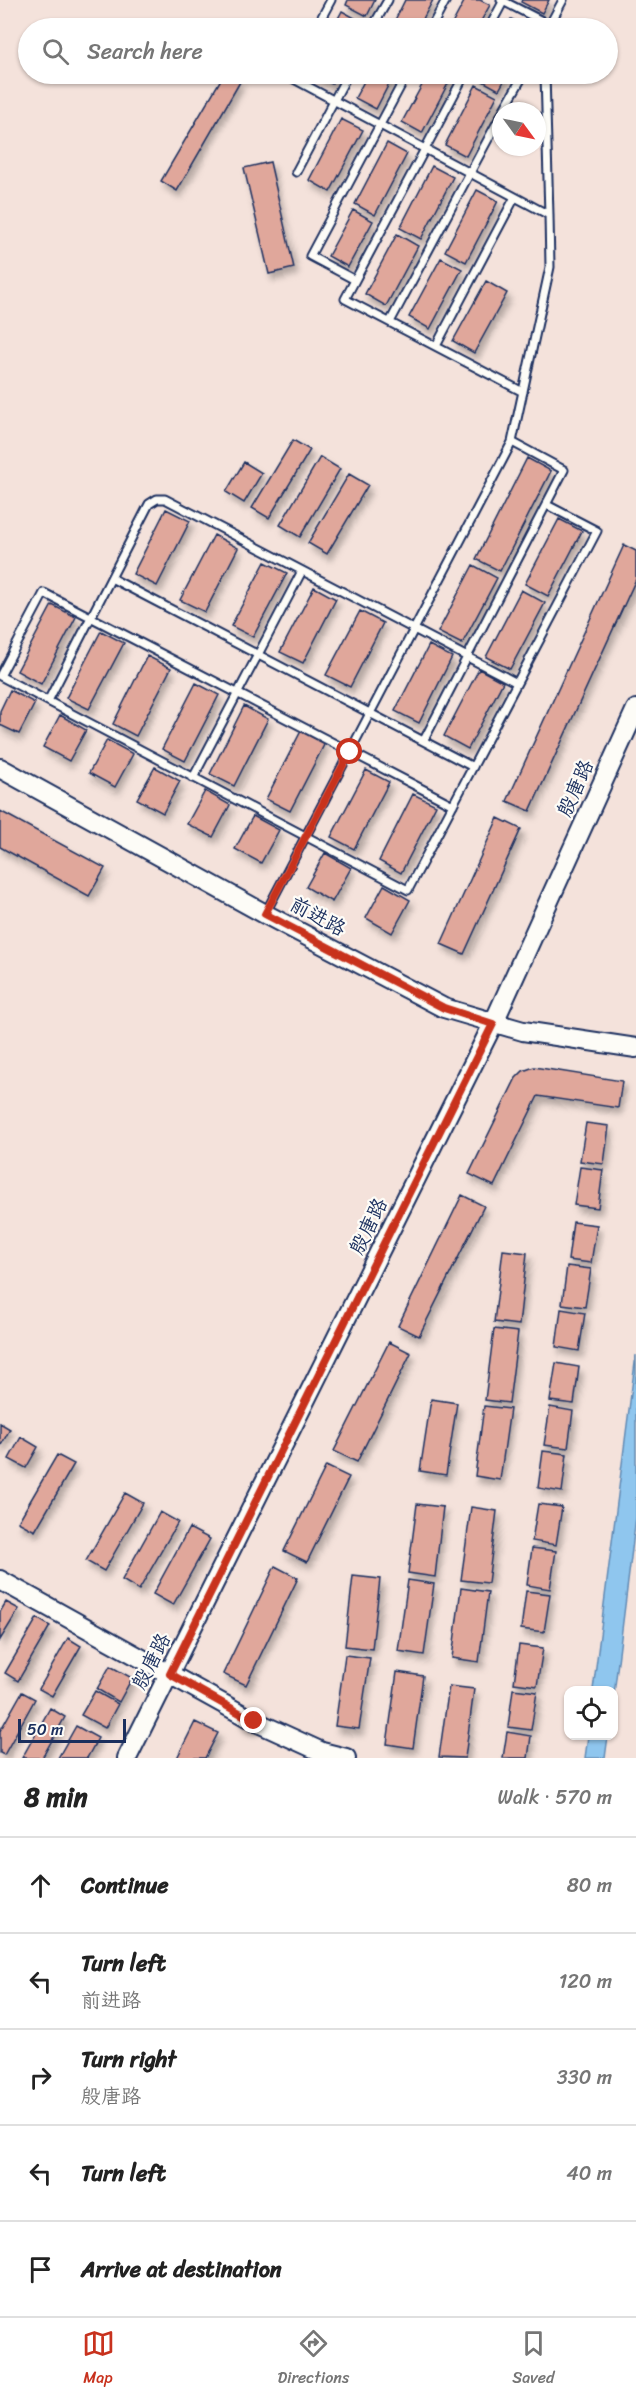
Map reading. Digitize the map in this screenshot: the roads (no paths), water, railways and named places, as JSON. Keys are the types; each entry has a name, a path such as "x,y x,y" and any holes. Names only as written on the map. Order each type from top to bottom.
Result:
{"street":[{"name":"殷唐路","path":"127,1758 493,1024 636,709"},
{"name":"前进路","path":"0,768 265,914 444,1008 523,1031 636,1048"},
{"path":"0,1580 254,1721 321,1755 346,1758"}],"lane":[{"path":"321,18 331,0"},
{"path":"378,18 388,0"},
{"path":"436,18 446,0"},
{"path":"494,18 503,0 536,18"},
{"path":"552,18 563,0"},
{"path":"303,84 549,215"},
{"path":"296,172 343,84"},
{"path":"355,280 310,256 402,84"},
{"path":"460,84 345,299 523,392"},
{"path":"508,102 518,84"},
{"path":"265,914 512,442 550,267 545,84"},
{"path":"390,322 492,132"},
{"path":"436,346 515,197"},
{"path":"424,740 564,470 512,442"},
{"path":"48,702 149,504 158,499 165,499 517,683"},
{"path":"453,806 44,593 0,676 408,890 453,806 597,531 546,505"},
{"path":"193,778 302,571"},
{"path":"111,578 473,767"}],"water":[{"path":"636,1355 636,1517 615,1686 594,1686"},
{"path":"587,1740 607,1740 605,1758 585,1758"}]}
